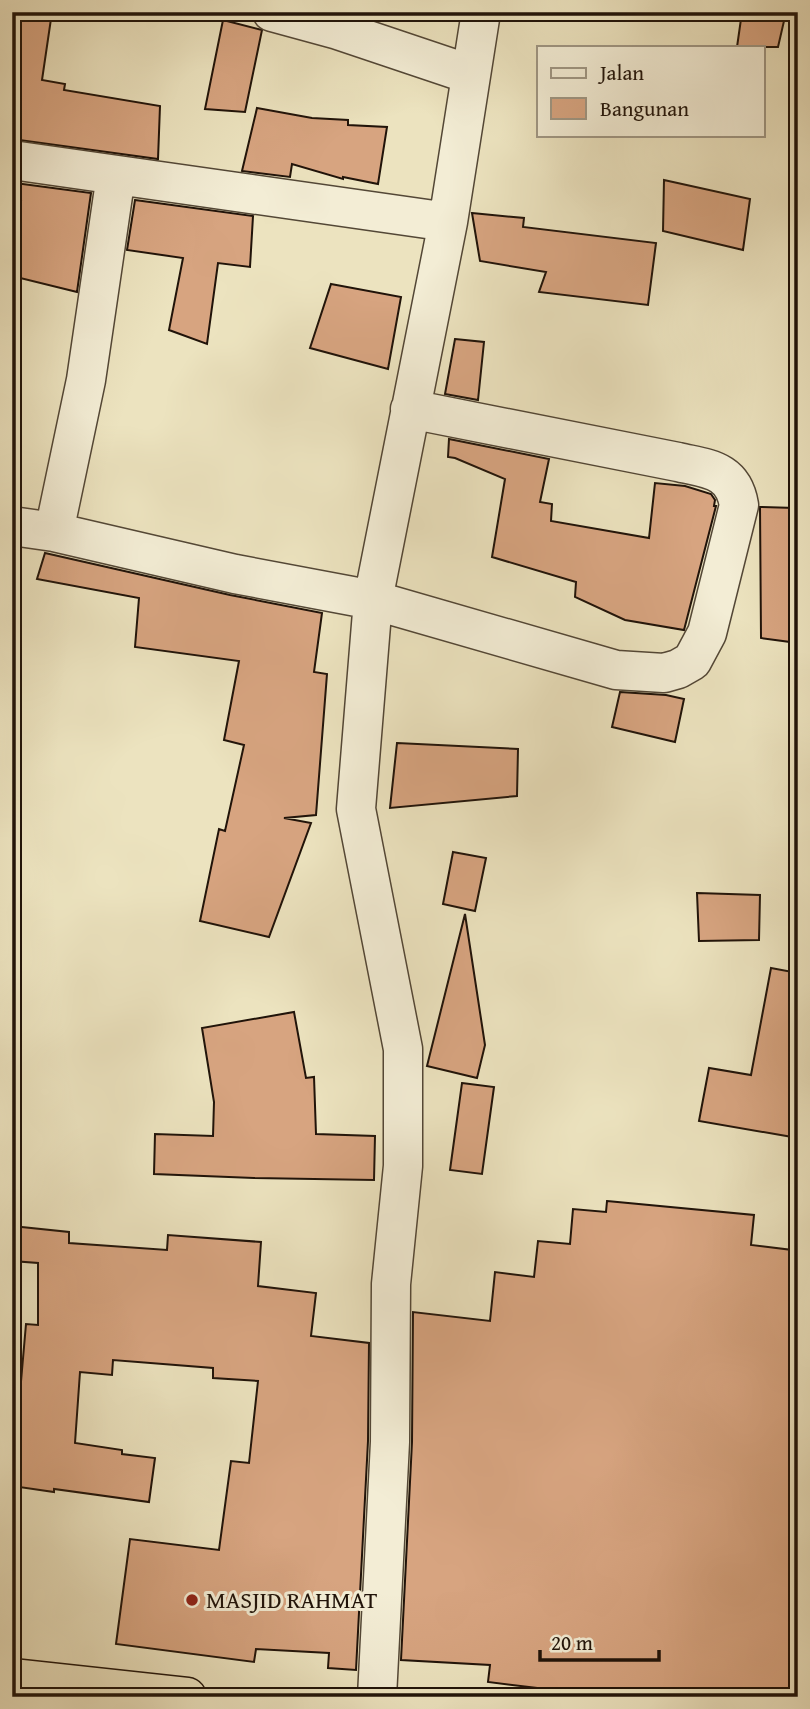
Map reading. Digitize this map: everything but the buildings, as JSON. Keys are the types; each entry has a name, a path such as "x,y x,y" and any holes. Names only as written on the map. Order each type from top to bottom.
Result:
{"highway":[{"path":"12,1678 187,1697"}],"street":[{"path":"272,12 338,30 469,74"},
{"path":"377,1697 390,1442 391,1284 403,1167 403,1049 356,808 373,600 448,222 469,74 481,12"},
{"path":"12,160 448,222"},
{"path":"54,532 86,380 116,175"},
{"path":"12,526 54,532 235,574 373,600 616,670 664,673 692,661 707,632 739,505 737,492 731,481 716,471 410,409"}],"place":[{"name":"MASJID RAHMAT","path":"192,1600"}]}
